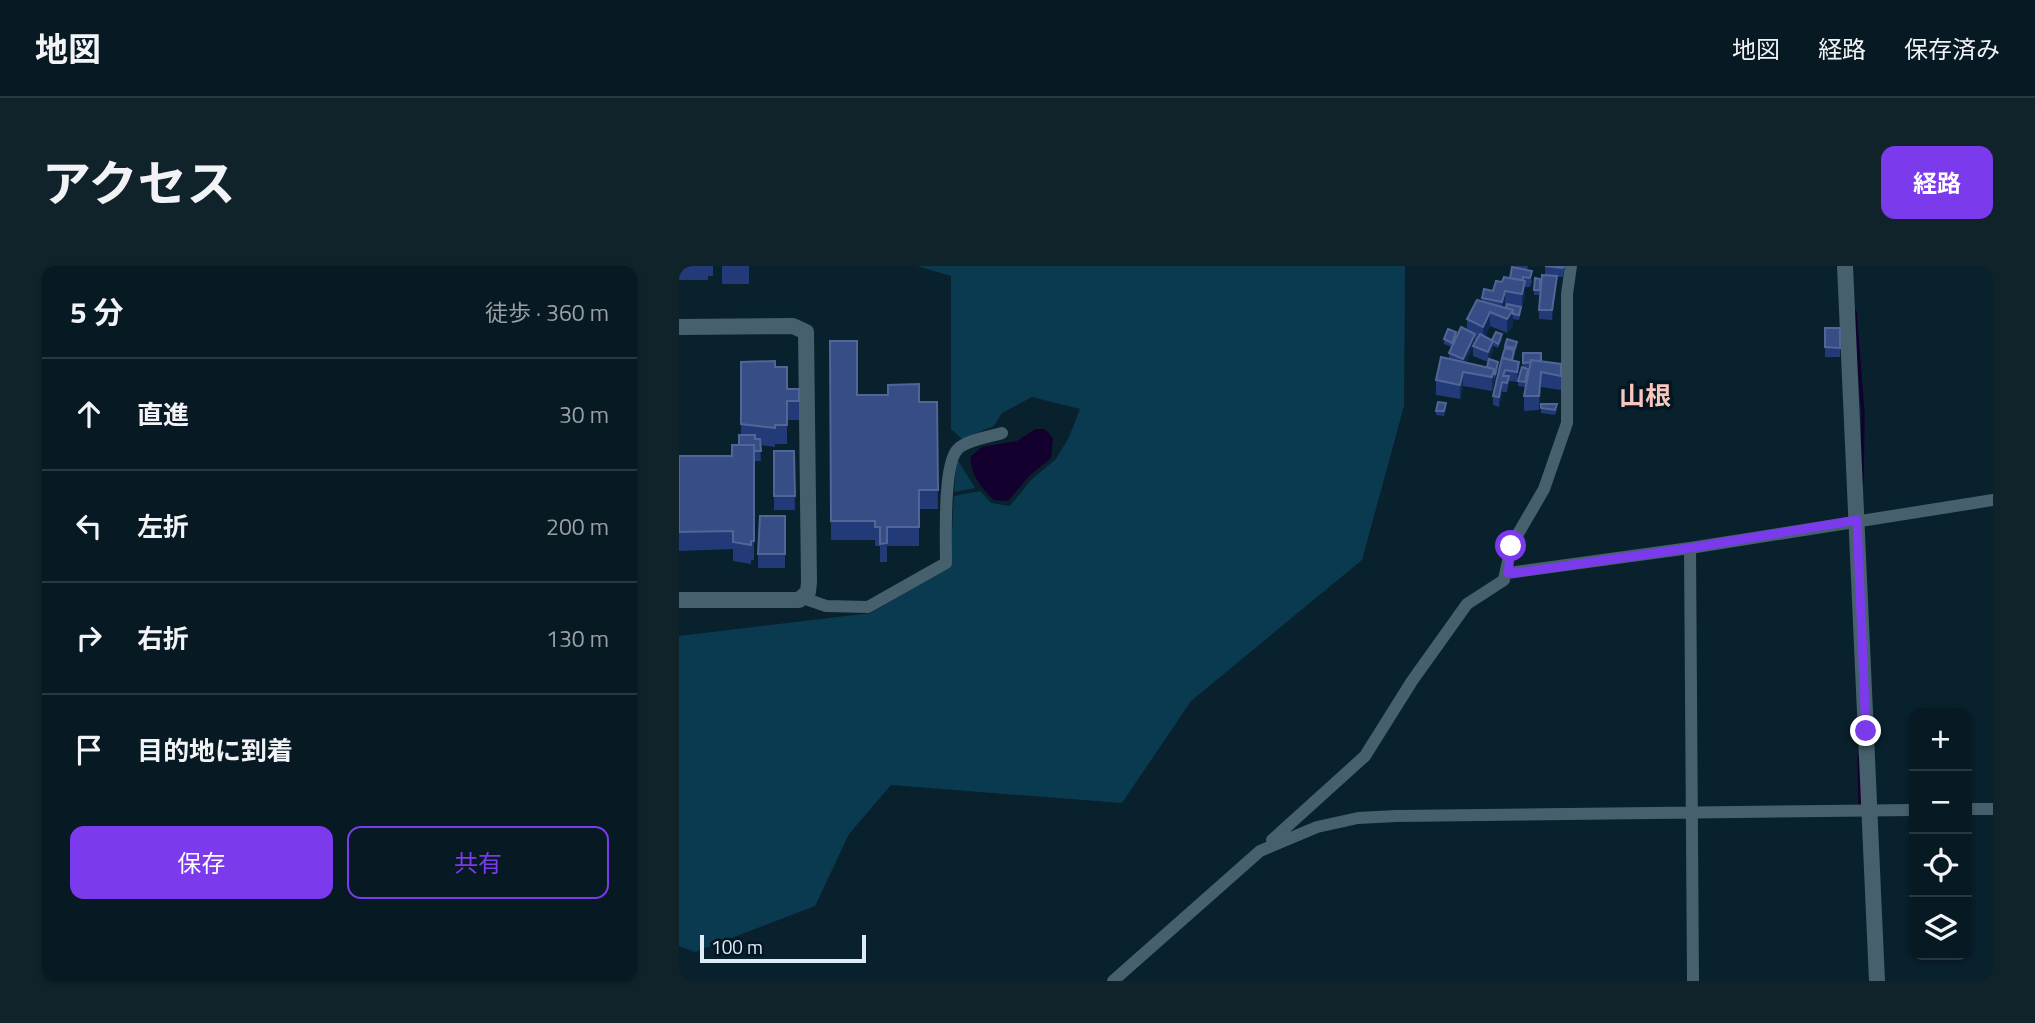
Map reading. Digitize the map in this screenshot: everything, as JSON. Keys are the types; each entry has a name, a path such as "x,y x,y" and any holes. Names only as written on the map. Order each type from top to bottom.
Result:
{"street":[{"path":"1113,981 1365,756 1412,681 1467,604 1493,589 1508,573 1511,546 1544,489 1567,423 1567,293 1571,266"},
{"path":"1845,266 1862,519 1877,981"},
{"path":"679,327 793,326 806,332 809,582 803,598"},
{"path":"679,600 803,598 826,606 868,607 946,563 948,484 954,453 960,447 1002,433"},
{"path":"1508,573 1690,548 1993,500"},
{"path":"1690,548 1693,981"},
{"path":"1972,809 1993,809"},
{"path":"1260,851 1317,827 1358,818 1692,811 1909,810"}],"shaded area":[{"path":"917,266 1405,266 1404,406 1362,560 1191,701 1122,803 891,785 849,834 815,906 695,952 679,946 679,636 871,613 950,566 954,496 980,491 991,503 1010,506 1031,480 1056,459 1069,437 1080,409 1032,397 1002,413 994,426 962,439 951,429 951,276"},
{"path":"1035,429 1045,429 1053,438 1051,458 1030,475 1008,501 994,500 974,474 971,456 982,447 1017,441"},
{"path":"957,459 975,488 954,492"}],"building":[{"path":"1512,267 1532,271 1530,278 1510,278"},
{"path":"1542,275 1557,276 1552,310 1539,310"},
{"path":"1504,277 1525,281 1522,294 1505,291 1502,302 1482,298 1484,289 1493,291 1496,281 1502,282"},
{"path":"1535,278 1540,279 1540,290 1534,290"},
{"path":"1477,300 1513,310 1507,319 1490,312 1483,327 1467,319"},
{"path":"1507,304 1521,307 1519,315 1506,308"},
{"path":"1461,327 1475,334 1463,359 1449,353"},
{"path":"1825,328 1840,328 1840,348 1825,347"},
{"path":"1448,329 1456,332 1452,343 1444,339"},
{"path":"1496,332 1502,334 1498,344 1492,340"},
{"path":"1480,334 1493,341 1488,352 1473,346"},
{"path":"1507,339 1517,342 1515,348 1505,346"},
{"path":"830,341 857,341 857,395 888,395 888,385 919,384 919,402 937,402 938,490 919,490 919,527 887,527 887,543 880,544 880,527 875,527 875,521 831,521"},
{"path":"1505,348 1514,350 1512,360 1502,358"},
{"path":"1523,353 1541,353 1541,361 1523,363"},
{"path":"1441,357 1494,369 1492,377 1463,372 1460,385 1436,380"},
{"path":"1502,358 1519,362 1517,372 1505,370 1503,376 1509,376 1507,383 1502,382 1499,397 1493,396"},
{"path":"1489,359 1498,362 1495,375 1494,369 1487,367"},
{"path":"1531,360 1561,364 1561,376 1541,372 1539,396 1524,396"},
{"path":"775,361 775,367 787,367 787,389 799,389 799,401 787,401 787,425 775,425 775,428 741,424 741,362"},
{"path":"1522,367 1528,369 1525,382 1518,381"},
{"path":"1438,402 1446,403 1444,411 1436,411"},
{"path":"1541,404 1557,404 1555,410 1541,408"},
{"path":"739,435 755,435 755,439 760,439 761,451 754,451 754,445 739,445"},
{"path":"732,445 754,445 754,541 751,541 751,545 733,542 733,531 679,532 679,456 732,456"},
{"path":"774,451 794,451 795,496 774,496"},
{"path":"760,516 785,516 785,554 758,554"}],"waterway":[{"path":"1855,312 1863,414 1862,483"},
{"path":"1859,757 1860,804"}],"district":[{"name":"山根","path":"1645,396"}],"route":[{"path":"1511,546 1508,573 1690,548 1857,520 1866,731"}]}
